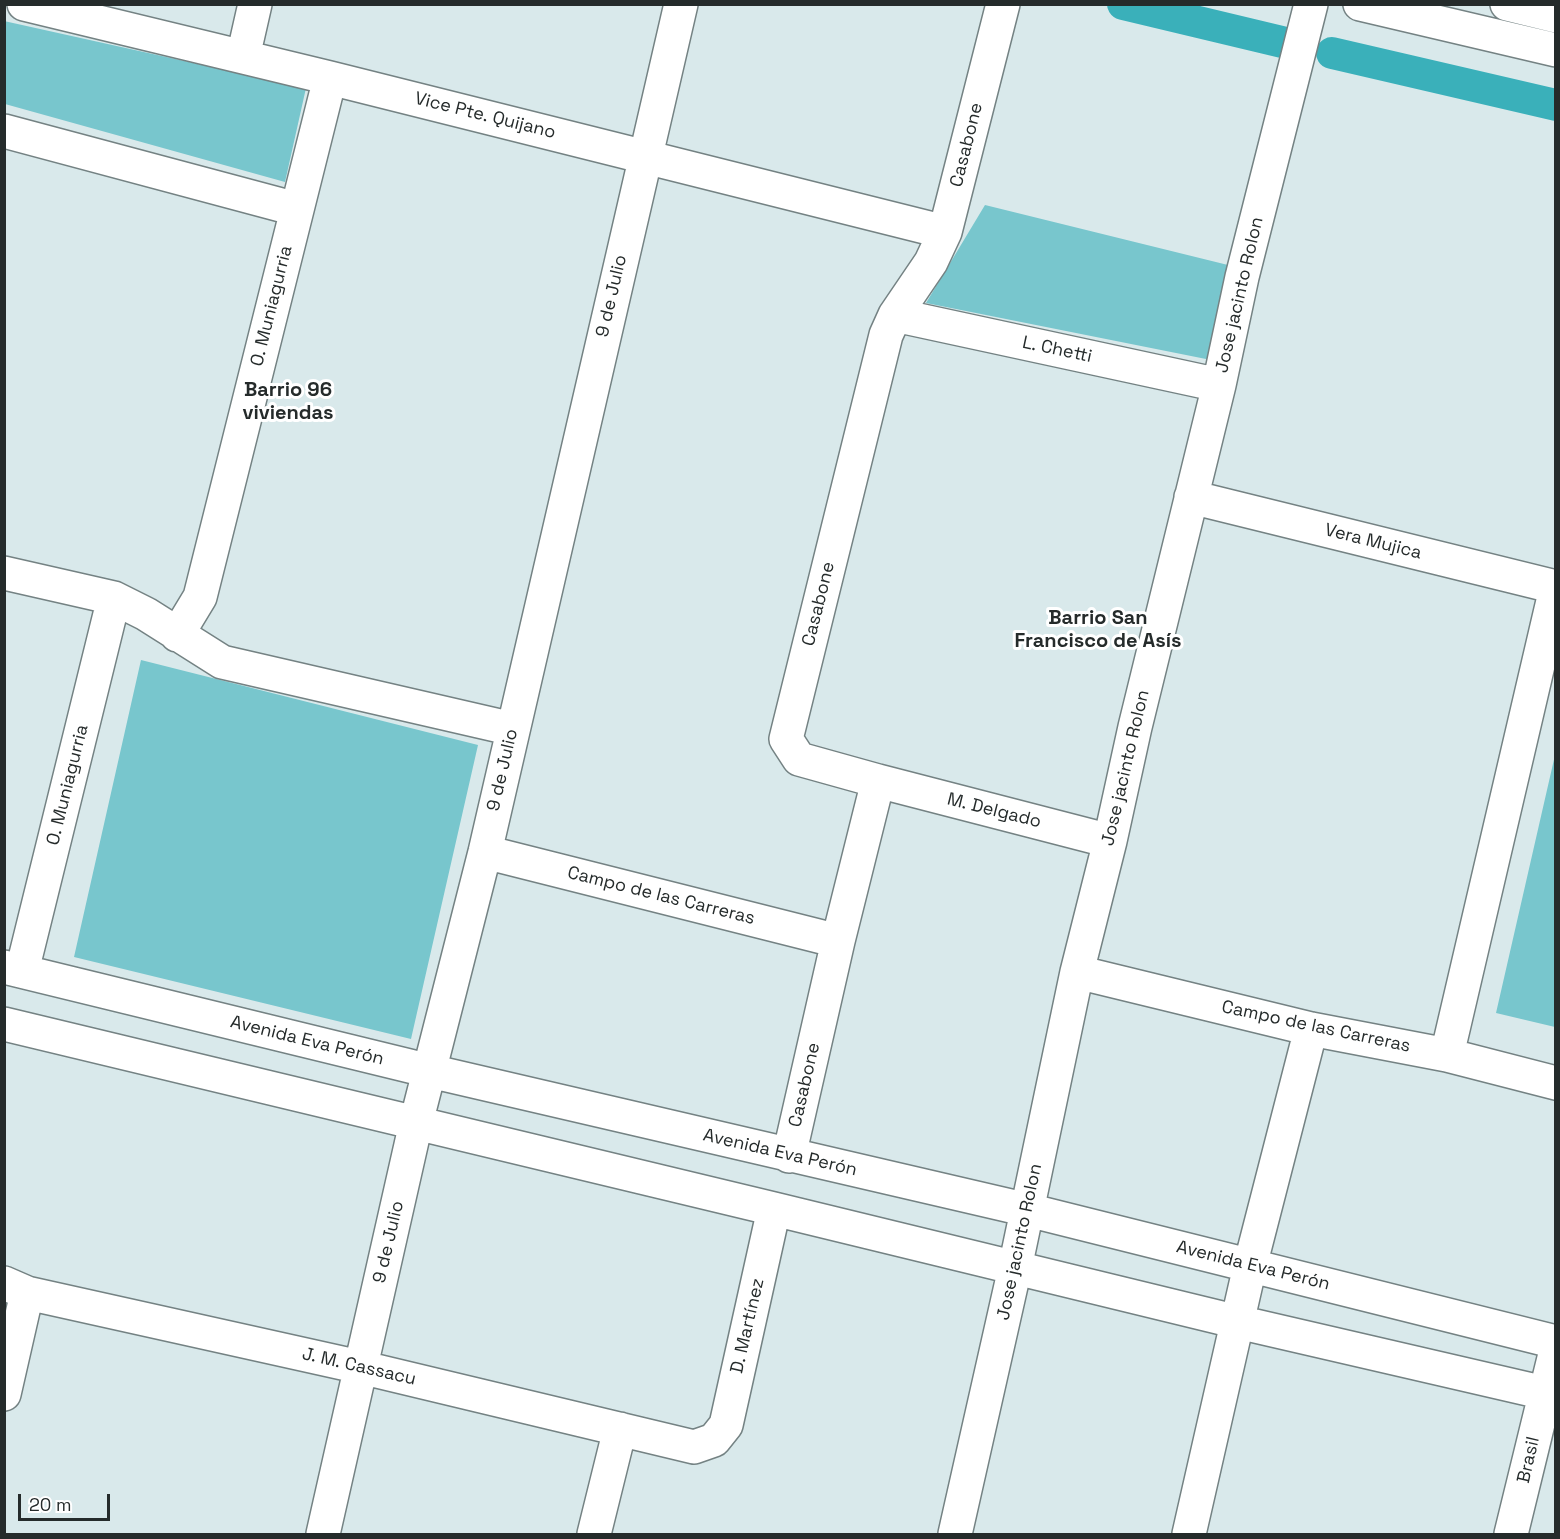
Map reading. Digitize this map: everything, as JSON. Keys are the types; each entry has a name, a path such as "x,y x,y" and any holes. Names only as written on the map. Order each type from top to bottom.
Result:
{"street":[{"name":"Vice Pte. Quijano","path":"24,4 945,232"},
{"path":"243,57 255,4"},
{"name":"9 de Julio","path":"323,1534 416,1123 484,852 681,4"},
{"name":"Casabone","path":"789,1156 838,940 878,781 799,759 786,739 886,335 895,315 931,262 945,232 1003,4"},
{"name":"Jose jacinto Rolon","path":"955,1534 1028,1210 1077,972 1219,385 1242,277 1311,4"},
{"path":"1360,4 1550,49 1554,12 1507,4"},
{"name":"O. Muniagurria","path":"177,635 200,597 330,78"},
{"path":"4,131 296,209"},
{"name":"L. Chetti","path":"895,315 1219,385"},
{"name":"Vera Mujica","path":"1191,497 1556,587"},
{"path":"4,573 114,598 146,614 222,662 513,729"},
{"path":"1447,1055 1556,587"},
{"name":"O. Muniagurria","path":"13,969 114,598"},
{"name":"M. Delgado","path":"878,781 1110,841"},
{"name":"Campo de las Carreras","path":"484,852 838,940"},
{"name":"Avenida Eva Perón","path":"13,969 430,1071 1028,1210 1556,1342"},
{"name":"Campo de las Carreras","path":"1077,972 1311,1029 1447,1055 1556,1083"},
{"path":"4,1024 1238,1322 1545,1393"},
{"path":"1189,1534 1250,1266 1311,1029"},
{"name":"D. Martínez","path":"714,1440 726,1425 774,1209"},
{"path":"4,1394 16,1288"},
{"name":"J. M. Cassacu","path":"16,1288 360,1366 694,1447 714,1440"},
{"name":"Brasil","path":"1511,1534 1556,1350"},
{"path":"594,1534 620,1429"}],"shaded area":[{"path":"4,21 306,88 285,182 5,104"},
{"path":"985,205 1228,265 1211,360 926,303"},
{"path":"141,660 478,745 411,1039 74,957"},
{"path":"1555,755 1555,1027 1496,1013"}],"waterway":[{"path":"1123,4 1282,42"},
{"path":"1332,53 1556,105"}],"district":[{"name":"Barrio 96 viviendas","path":"288,402"},
{"name":"Barrio San Francisco de Asís","path":"1098,630"}]}
